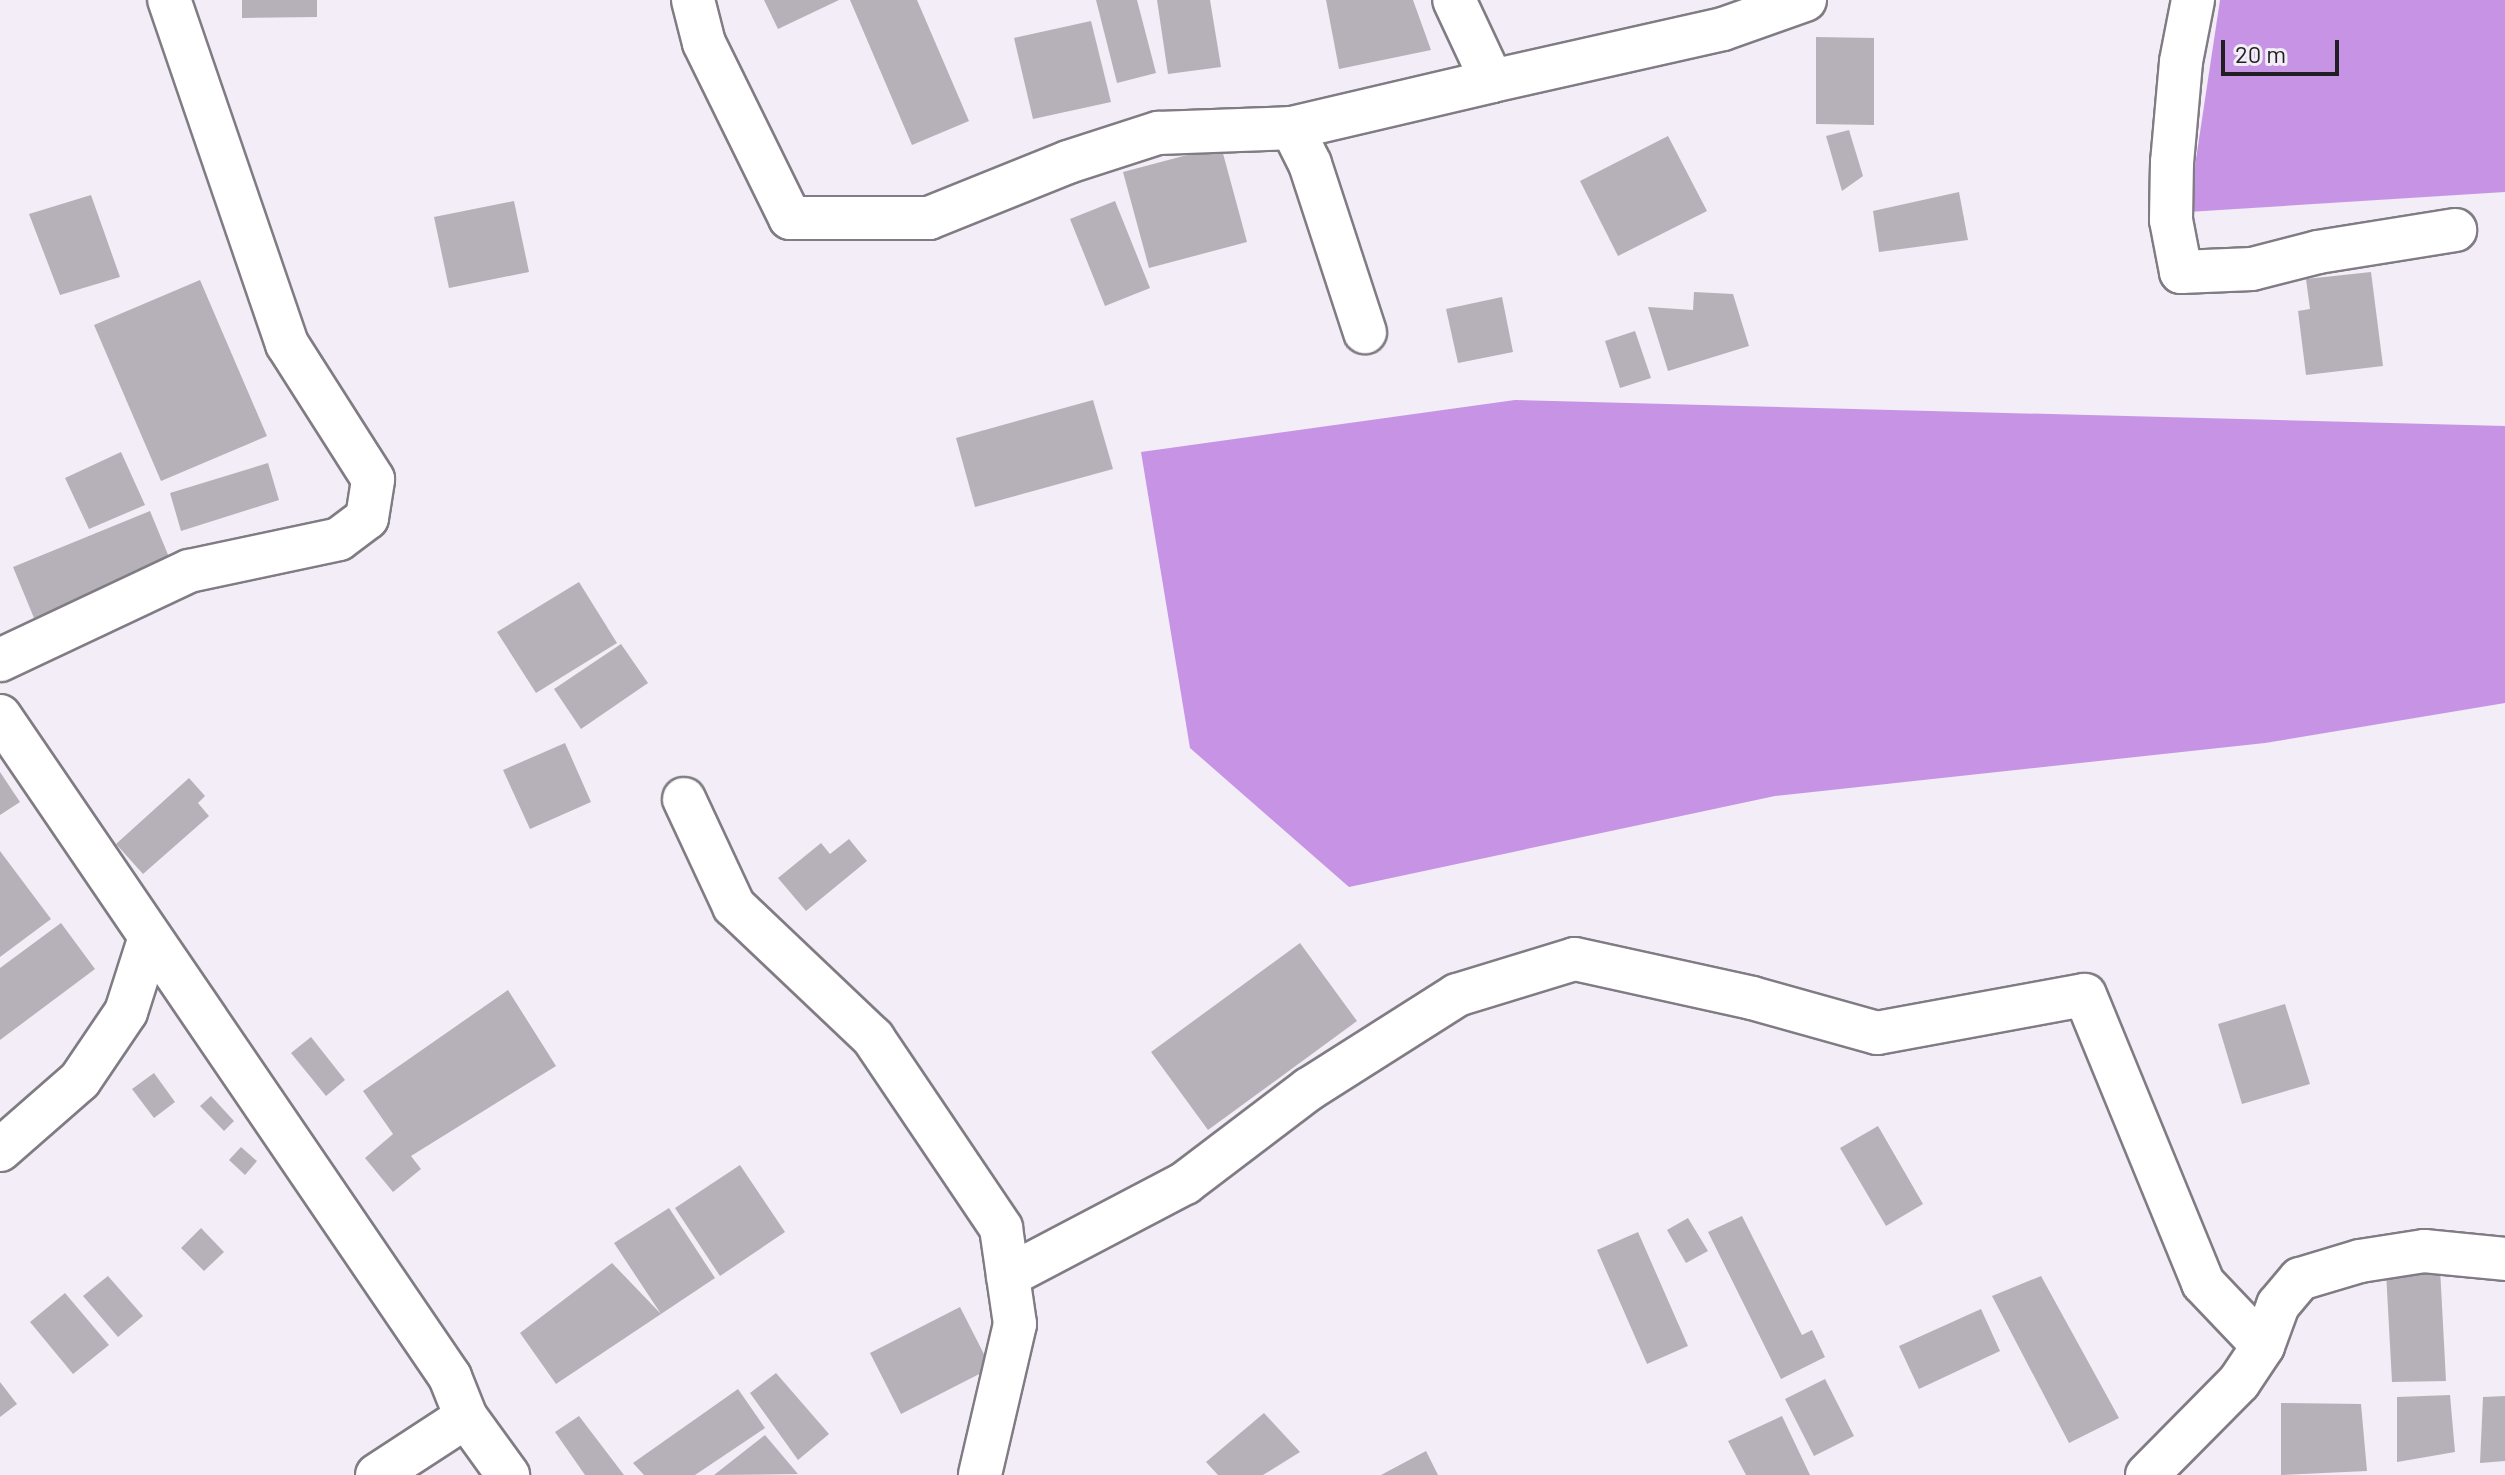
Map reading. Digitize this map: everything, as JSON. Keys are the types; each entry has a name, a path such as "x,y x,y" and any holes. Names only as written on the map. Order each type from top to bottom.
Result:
{"street":[{"path":"0,660 189,571 339,539 367,518 373,479 287,344 169,0"},
{"path":"693,0 704,43 790,218 929,218 1068,162 1158,133 1292,128 1723,29 1805,0"},
{"path":"1454,0 1492,81"},
{"path":"2193,0 2172,162 2171,220 2181,272 2252,269 2318,252 2455,230"},
{"path":"1292,128 1310,164 1365,332"},
{"path":"0,716 149,940 450,1377 466,1417 508,1475"},
{"path":"684,799 734,906 873,1038 1001,1228 1015,1324 980,1475"},
{"path":"0,1150 80,1080 126,1012 149,940"},
{"path":"1008,1276 1185,1183 1309,1089 1457,995 1575,959 1752,998 1877,1033 2085,995 2203,1283 2263,1346"},
{"path":"2147,1475 2239,1382 2263,1346 2278,1305 2300,1279 2360,1261 2424,1251 2505,1259"},
{"path":"377,1475 466,1417"}],"shaded area":[{"path":"2220,0 2505,0 2505,192 2188,212"},
{"path":"1515,400 2505,426 2505,703 2265,743 1775,796 1349,887 1190,748 1141,452"}],"building":[{"path":"242,0 317,0 317,17 242,18"},
{"path":"764,0 839,0 778,29"},
{"path":"850,0 917,0 969,121 912,145"},
{"path":"1096,0 1137,0 1156,73 1117,83"},
{"path":"1157,0 1210,0 1221,67 1168,74"},
{"path":"1326,0 1413,0 1431,50 1339,69"},
{"path":"1091,21 1111,102 1033,119 1014,38"},
{"path":"1816,37 1874,38 1874,125 1816,124"},
{"path":"1849,130 1863,176 1842,191 1826,136"},
{"path":"1668,136 1707,211 1618,256 1580,181"},
{"path":"1221,146 1247,242 1149,268 1123,172"},
{"path":"1959,192 1968,240 1879,252 1873,211"},
{"path":"91,195 120,277 60,295 29,214"},
{"path":"514,201 529,272 449,288 434,217"},
{"path":"1115,201 1150,288 1105,306 1070,219"},
{"path":"2371,272 2383,366 2306,375 2298,311 2310,309 2306,279"},
{"path":"200,280 267,436 161,481 94,325"},
{"path":"1694,292 1733,294 1749,346 1668,371 1648,307 1693,310"},
{"path":"1502,297 1513,352 1458,363 1446,309"},
{"path":"1635,331 1651,378 1620,388 1605,341"},
{"path":"1093,400 1113,469 975,507 956,438"},
{"path":"121,452 145,505 89,529 65,478"},
{"path":"268,463 279,500 181,531 170,493"},
{"path":"150,511 171,562 34,618 13,567"},
{"path":"579,582 617,643 536,693 497,632"},
{"path":"621,644 648,683 581,729 554,689"},
{"path":"565,743 591,802 530,829 503,770"},
{"path":"0,772 20,802 0,815"},
{"path":"189,778 205,796 198,803 209,816 143,874 116,844"},
{"path":"849,839 867,861 806,911 778,878 821,843 830,854"},
{"path":"0,851 51,919 0,957"},
{"path":"61,923 95,969 0,1040 0,968"},
{"path":"1300,943 1357,1021 1208,1130 1151,1052"},
{"path":"508,990 556,1066 411,1156 421,1169 393,1192 365,1158 393,1134 363,1091"},
{"path":"2285,1004 2310,1084 2242,1104 2218,1024"},
{"path":"311,1037 345,1080 326,1096 291,1053"},
{"path":"154,1073 175,1102 154,1118 132,1089"},
{"path":"211,1096 234,1121 224,1131 200,1106"},
{"path":"1878,1126 1923,1204 1886,1226 1840,1148"},
{"path":"241,1147 257,1161 245,1175 229,1160"},
{"path":"740,1165 785,1232 720,1276 675,1208"},
{"path":"669,1208 715,1278 661,1314 614,1243"},
{"path":"1742,1216 1802,1335 1812,1330 1825,1357 1781,1379 1708,1232"},
{"path":"1688,1218 1708,1251 1686,1263 1667,1230"},
{"path":"201,1228 224,1252 204,1271 181,1248"},
{"path":"1638,1232 1688,1346 1647,1364 1597,1250"},
{"path":"612,1263 661,1314 556,1384 520,1333"},
{"path":"2440,1268 2446,1381 2392,1382 2386,1272"},
{"path":"108,1276 143,1316 118,1337 83,1296"},
{"path":"2041,1276 2119,1418 2069,1443 1992,1296"},
{"path":"65,1293 109,1345 73,1374 30,1322"},
{"path":"960,1307 991,1368 901,1414 870,1353"},
{"path":"1981,1309 2000,1351 1919,1389 1899,1346"},
{"path":"776,1373 829,1434 798,1460 750,1393"},
{"path":"1825,1379 1854,1436 1814,1456 1785,1399"},
{"path":"0,1382 17,1404 0,1417"},
{"path":"738,1389 765,1428 695,1475 644,1475 633,1463"},
{"path":"2450,1395 2455,1452 2397,1462 2397,1397"},
{"path":"2505,1396 2505,1461 2480,1463 2483,1397"},
{"path":"2281,1403 2361,1404 2367,1471 2281,1475"},
{"path":"1264,1413 1300,1452 1263,1475 1218,1475 1206,1462"},
{"path":"579,1416 624,1475 585,1475 555,1432"},
{"path":"1782,1416 1810,1475 1746,1475 1728,1441"},
{"path":"765,1435 798,1474 714,1475"},
{"path":"1426,1451 1438,1475 1381,1475"}]}
